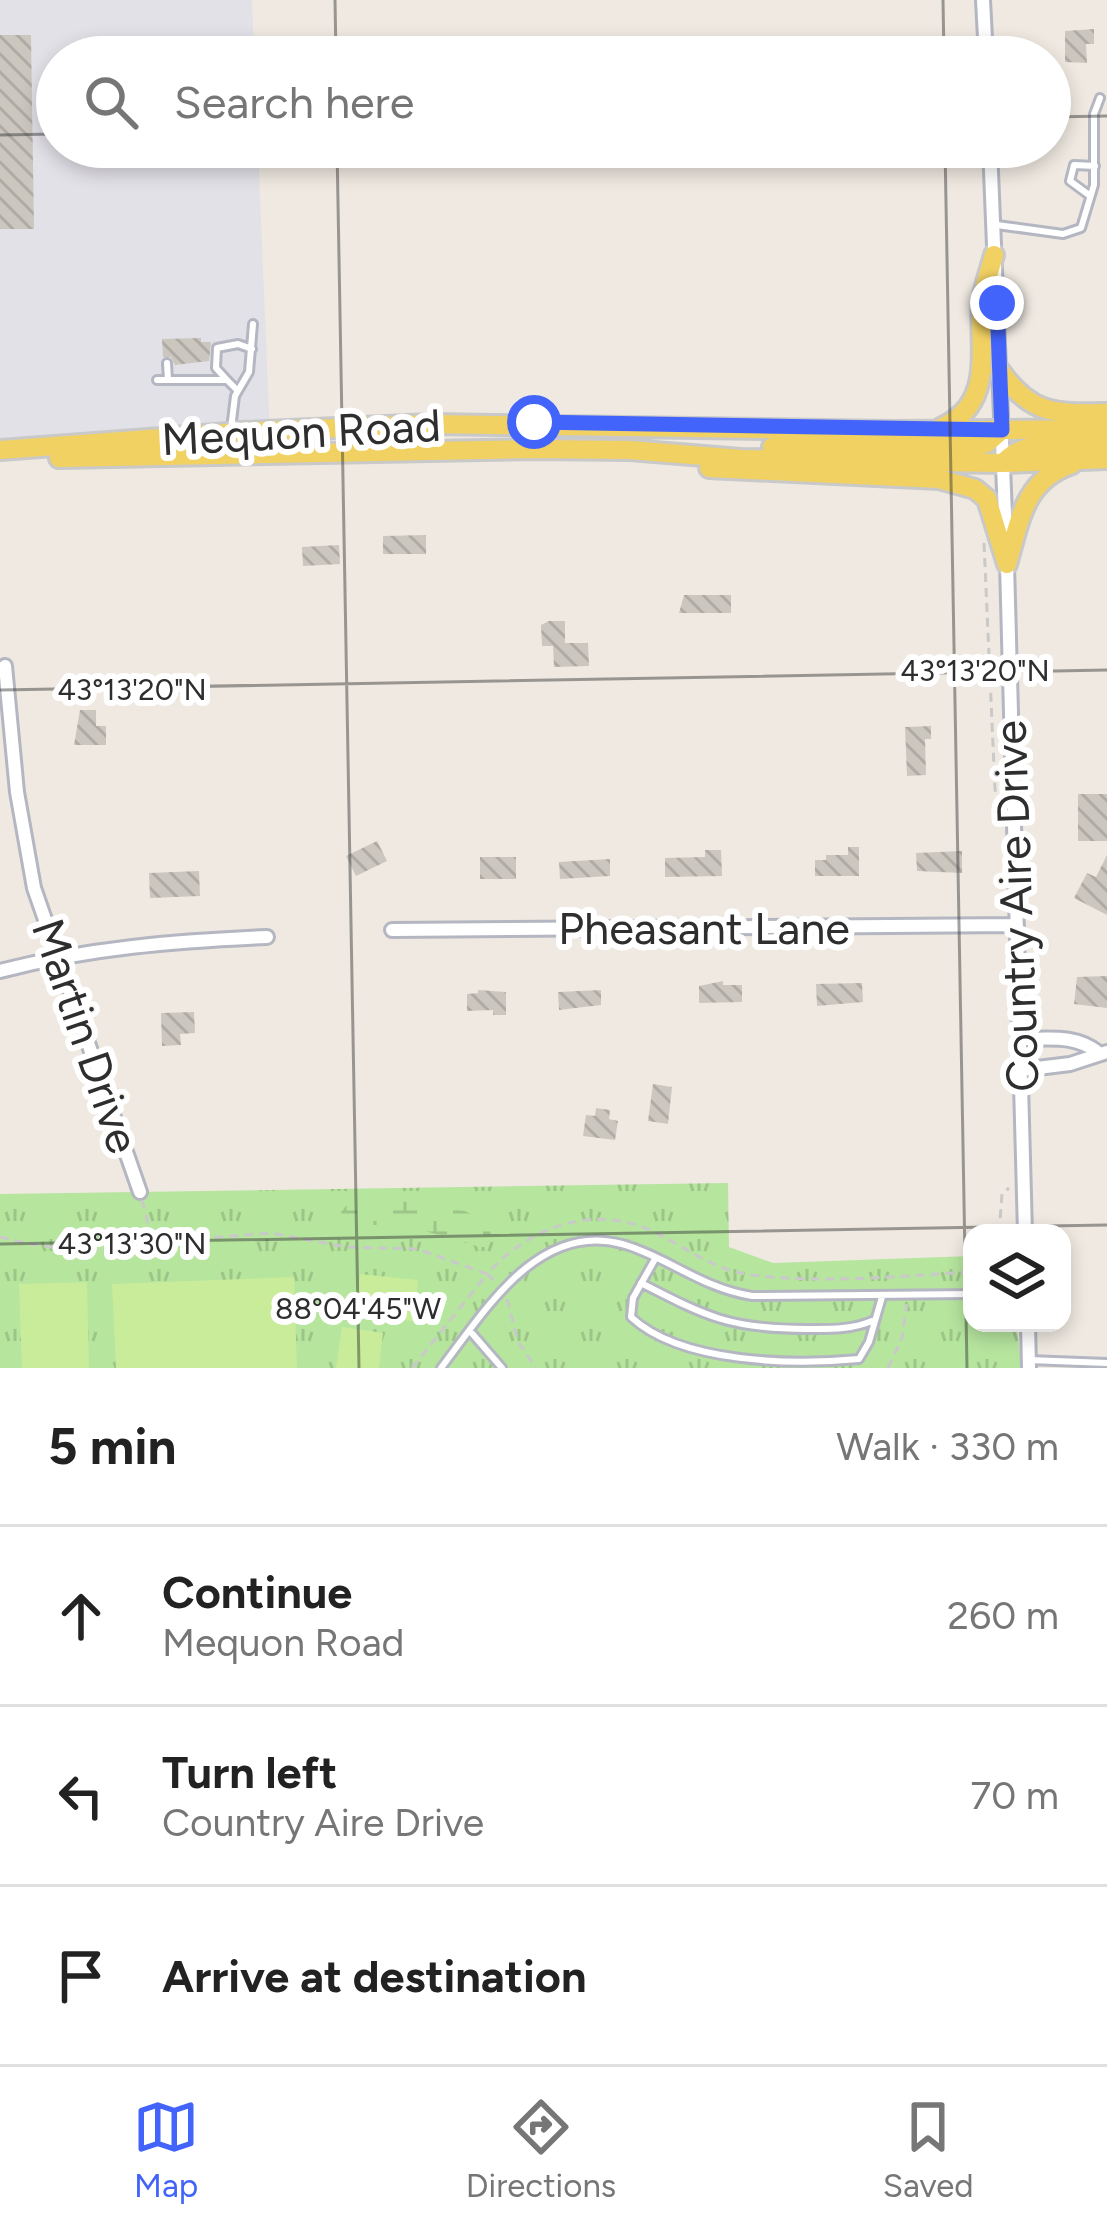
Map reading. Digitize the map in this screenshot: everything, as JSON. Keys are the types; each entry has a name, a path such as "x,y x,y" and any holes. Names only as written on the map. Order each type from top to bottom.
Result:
{"main road":[{"path":"936,430 962,417 982,380 982,298 994,255"},
{"path":"1000,371 1030,405 1066,413 1107,413"},
{"name":"Mequon Road","path":"0,455 232,432 534,422 1107,429"},
{"path":"696,456 739,448 974,447 1002,430"},
{"path":"1003,463 1023,448 1107,445"},
{"name":"Mequon Road","path":"0,455 534,449 1003,463 1107,459"},
{"path":"641,451 670,463 741,472 939,479 962,484 987,499 1007,563"},
{"path":"1007,563 1034,486 1056,469 1084,460"}],"street":[{"path":"983,0 985,36"},
{"name":"Country Aire Drive","path":"991,168 1025,1224"},
{"name":"Martin Drive","path":"5,666 17,792 34,888 140,1192"},
{"name":"Pheasant Lane","path":"392,930 1017,925"},
{"path":"0,971 58,956 158,941 267,937"},
{"path":"1020,1039 1072,1039 1103,1052"},
{"path":"1021,1070 1070,1064 1103,1052"},
{"path":"1028,1332 1029,1364"}],"lane":[{"path":"993,224 1073,233 1081,228 1095,166 1094,114 1100,98"},
{"path":"1089,195 1070,181 1071,172 1082,163 1095,166"},
{"path":"236,393 249,372 253,325"},
{"path":"227,380 216,368 217,348 238,344 252,349"},
{"path":"167,363 168,380"},
{"path":"157,380 234,383 232,432"},
{"path":"441,1368 504,1289 534,1262 567,1244 622,1244 692,1279 738,1294 778,1299 963,1294"},
{"path":"655,1259 633,1298 631,1316 641,1326 688,1346 749,1358 799,1364 859,1359 882,1297"},
{"path":"641,1283 703,1315 750,1328 853,1329 872,1321"},
{"path":"470,1331 502,1368"},
{"path":"1029,1364 1107,1363"}],"path":[{"path":"982,525 995,789 1001,824"},
{"path":"1000,1224 1002,1194 1013,1185"},
{"path":"0,1237 101,1250 153,1242"},
{"path":"412,1368 487,1274 504,1289 518,1342 536,1368"},
{"path":"888,1368 908,1318 907,1296"}],"shaded area":[{"path":"0,0 252,0 253,36 36,36 36,168 259,168 270,437 0,444"}],"green space":[{"path":"728,1183 729,1247 773,1263 963,1256 963,1332 1017,1332 1022,1368 0,1368 0,1194"},
{"path":"383,1200 464,1211 488,1223 492,1239 487,1247 480,1247 425,1231 343,1221 341,1212 346,1206"},
{"path":"360,1274 418,1280 414,1321 356,1316"},
{"path":"294,1277 297,1368 116,1368 112,1284"},
{"path":"87,1282 89,1368 22,1368 19,1284"},
{"path":"342,1327 383,1333 379,1368 336,1368"}],"building":[{"path":"1094,29 1094,44 1086,44 1087,63 1071,62 1071,36 1065,36 1065,31"},
{"path":"0,35 31,35 34,229 0,229"},
{"path":"201,338 201,342 211,342 209,361 175,365 171,357 163,357 162,339"},
{"path":"426,535 426,554 383,554 383,536"},
{"path":"339,545 340,564 303,566 302,547"},
{"path":"684,595 731,595 731,613 679,613"},
{"path":"565,621 565,643 588,643 589,666 554,667 553,646 542,646 541,625"},
{"path":"80,710 96,710 96,726 106,726 106,745 74,745"},
{"path":"931,726 931,739 925,739 926,775 907,776 905,727"},
{"path":"1078,794 1107,794 1107,841 1078,841"},
{"path":"377,841 387,861 356,876 346,856"},
{"path":"848,847 859,847 859,876 815,876 815,860 848,855"},
{"path":"705,850 721,850 722,876 665,877 665,858 705,857"},
{"path":"962,851 962,873 917,871 916,853"},
{"path":"1107,855 1107,915 1074,898 1087,873 1096,877"},
{"path":"480,857 516,857 516,879 480,879"},
{"path":"610,859 610,876 560,879 559,862"},
{"path":"199,871 200,896 150,898 149,873"},
{"path":"1107,976 1107,1008 1074,1004 1077,977"},
{"path":"723,981 723,985 742,985 742,1002 699,1003 699,986"},
{"path":"862,983 863,1002 817,1006 816,984"},
{"path":"601,990 601,1005 559,1010 558,992"},
{"path":"506,992 506,1015 493,1015 493,1010 467,1011 467,994"},
{"path":"194,1012 195,1033 180,1034 181,1045 162,1046 161,1013"},
{"path":"653,1084 672,1087 668,1124 648,1121"},
{"path":"596,1108 610,1110 609,1119 618,1121 615,1140 583,1136 586,1115 595,1116"}],"route":[{"path":"534,422 1002,430 997,303"}]}
